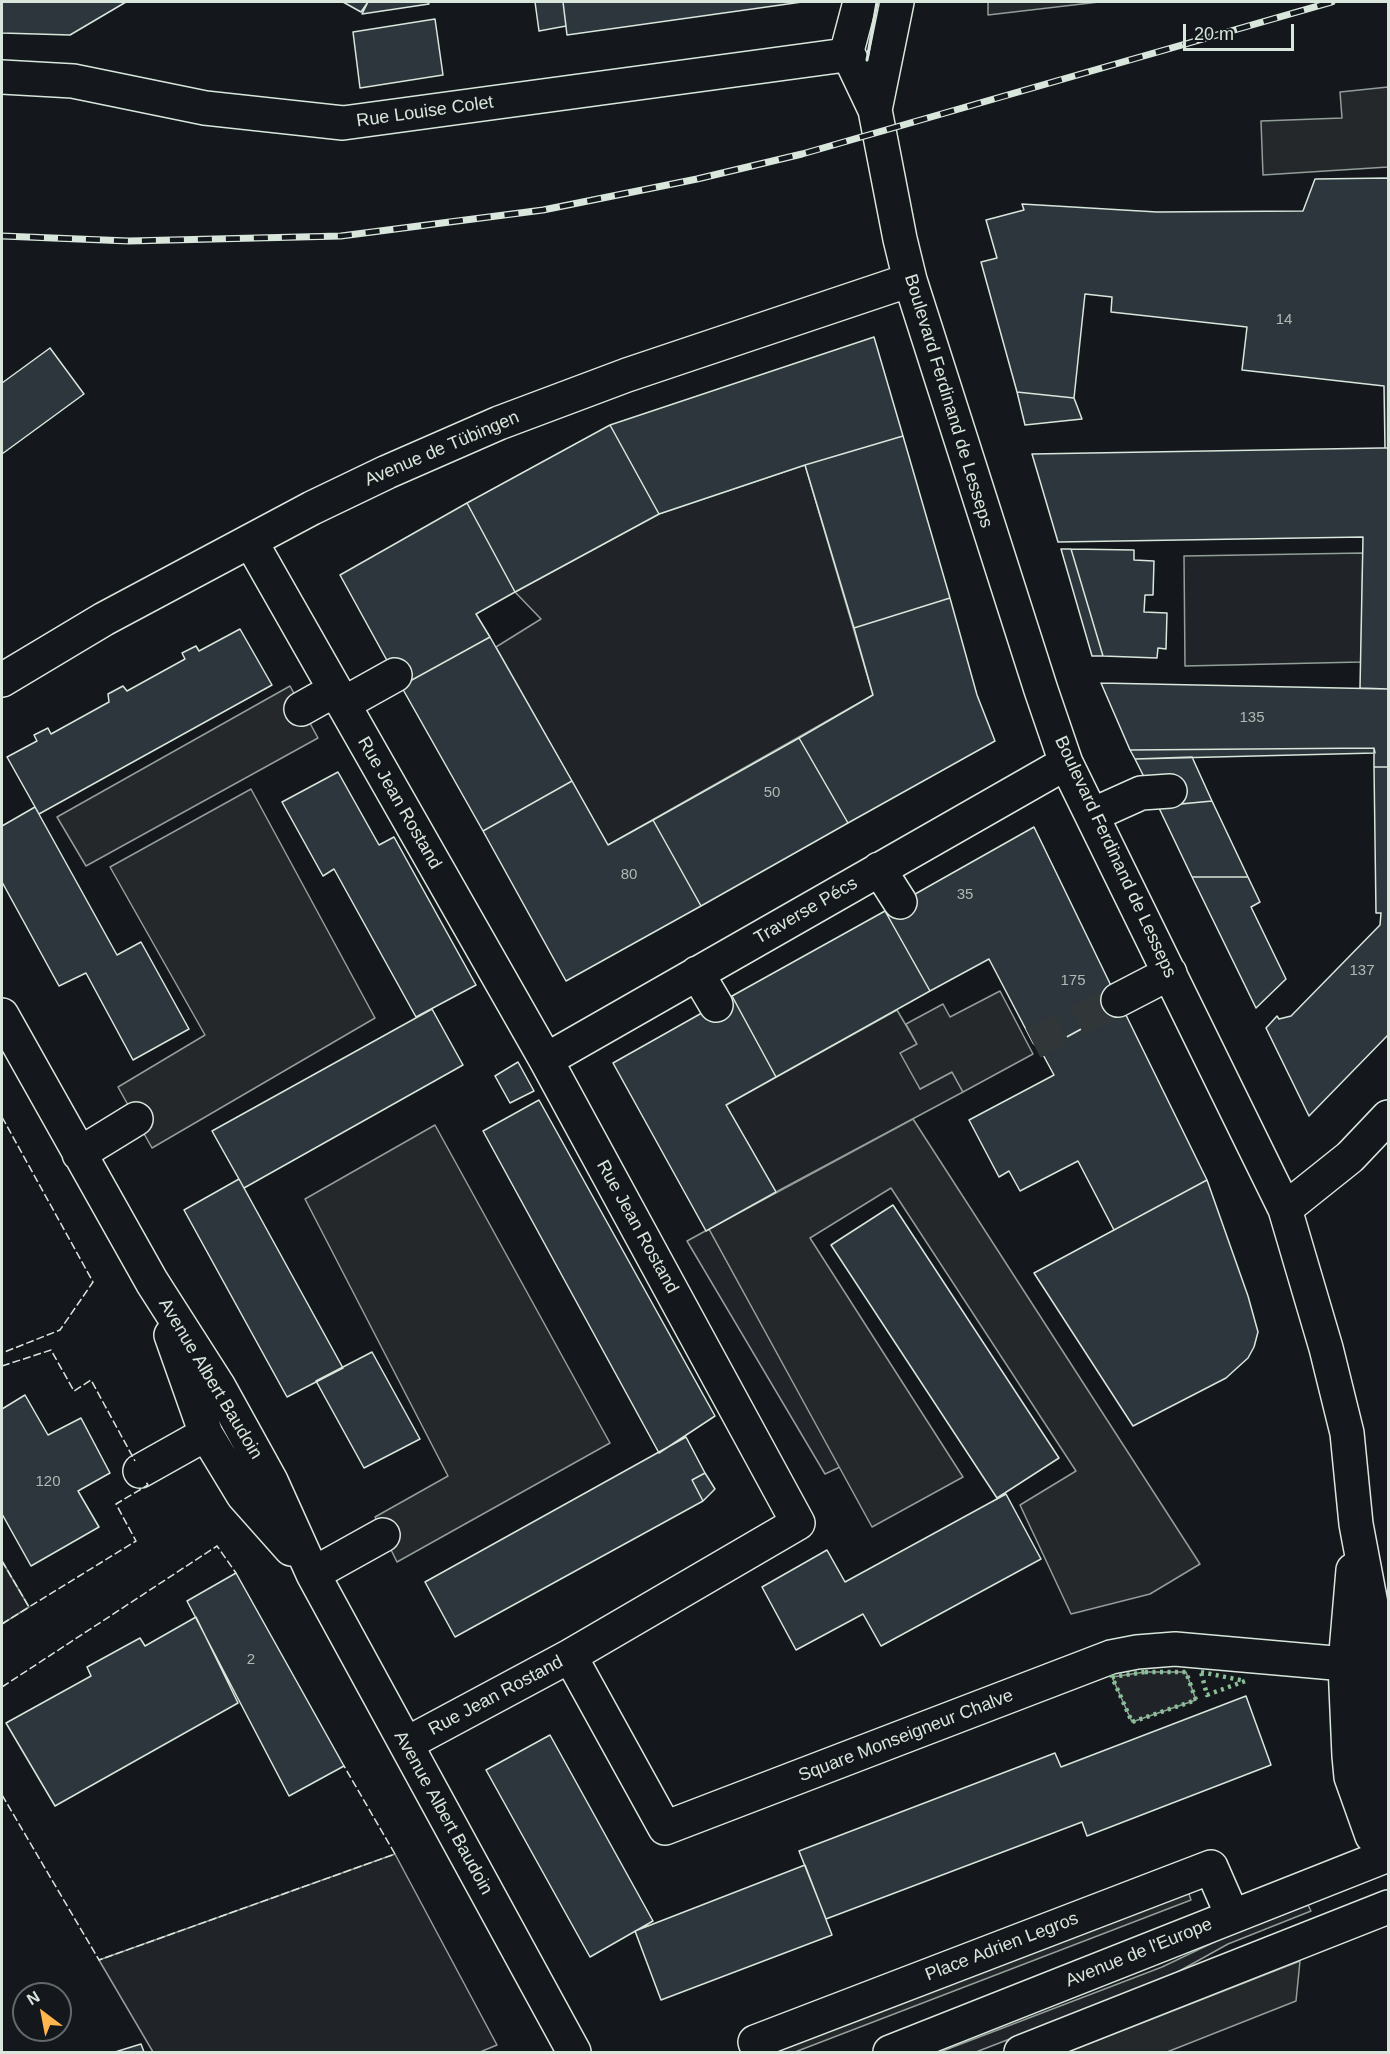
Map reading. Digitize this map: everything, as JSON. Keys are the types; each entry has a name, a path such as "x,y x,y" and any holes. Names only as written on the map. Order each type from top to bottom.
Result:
{"street":[{"path":"860,2 847,51 875,110"},
{"path":"875,110 897,2"},
{"name":"Rue Louise Colet","path":"2,77 73,81 205,108 343,123 837,56 847,51"},
{"name":"Boulevard Ferdinand de Lesseps","path":"875,110 910,280 965,446 993,545 1066,763 1286,1209 1326,1348 1347,1432 1356,1524 1382,1622 1386,1863"},
{"name":"Avenue de Tübingen","path":"2,680 104,619 312,508 378,476 499,423 627,375 910,280"},
{"name":"Rue Jean Rostand","path":"251,542 546,1060 798,1523 570,1656 406,1744"},
{"path":"301,709 395,675"},
{"name":"Traverse Pécs","path":"546,1060 1066,763"},
{"path":"1092,815 1141,794 1170,791"},
{"path":"879,868 900,902"},
{"path":"697,973 716,1005"},
{"path":"1118,1000 1170,973"},
{"name":"Avenue Albert Baudoin","path":"2,1015 152,1282 219,1387 265,1470 313,1574 574,2052"},
{"path":"1286,1209 1350,1157 1389,1117"},
{"path":"79,1154 136,1119"},
{"name":"Avenue Albert Baudoin","path":"152,1282 206,1434 243,1495 313,1574"},
{"path":"140,1470 206,1434"},
{"name":"Boulevard Ferdinand de Lesseps","path":"1356,1524 1345,1664 1351,1777 1386,1863"},
{"path":"313,1574 383,1535"},
{"name":"Square Monseigneur Chalve","path":"570,1656 665,1828 1111,1657 1175,1649 1345,1664"},
{"name":"Avenue de l'Europe","path":"890,2052 1162,1946 1232,1915 1386,1863"},
{"name":"Place Adrien Legros","path":"759,2052 755,2042 1211,1867 1232,1915"},
{"path":"1021,2052 1389,1907"}],"shaded area":[{"path":"988,2 1099,2 988,15"},
{"path":"1388,87 1388,167 1263,175 1261,121 1342,118 1340,92"},
{"path":"805,465 873,695 608,845 496,647 541,619 515,592 659,514"},
{"path":"1363,553 1361,662 1185,666 1184,556"},
{"path":"290,686 318,738 86,866 57,817"},
{"path":"251,789 375,1018 152,1148 118,1087 205,1035 110,867"},
{"path":"1000,991 1033,1054 963,1092 952,1072 920,1089 900,1053 917,1044 906,1024 943,1004 950,1017"},
{"path":"897,1010 917,1044 920,1089 952,1072 963,1092 776,1192 726,1105"},
{"path":"913,1119 1200,1564 1150,1594 1071,1614 1020,1505 1076,1471 891,1188 810,1238 963,1477 872,1527 709,1229"},
{"path":"435,1125 610,1443 397,1562 375,1517 448,1476 305,1199"},
{"path":"709,1229 840,1467 825,1474 687,1241"},
{"path":"2,1561 29,1607 2,1624"},
{"path":"1145,1672 1186,1672 1196,1700 1132,1722 1112,1677"},
{"path":"395,1854 497,2045 480,2052 153,2052 99,1960"},
{"path":"1187,1888 1191,1900 795,2052 776,2052 774,2048"},
{"path":"1308,1905 1311,1911 1228,1944 1165,1979 976,2052 940,2052 1162,1967 1227,1936"},
{"path":"1300,1961 1296,2001 1167,2052 1068,2052"}],"building":[{"path":"2,2 126,2 70,35 2,33"},
{"path":"343,2 368,2 361,12"},
{"path":"368,2 428,2 429,4 362,14"},
{"path":"535,2 563,2 566,26 539,31"},
{"path":"563,2 802,2 567,35"},
{"path":"435,19 443,75 360,88 353,32"},
{"path":"1388,178 1388,448 1385,448 1384,386 1242,370 1247,327 1111,312 1112,297 1085,294 1074,398 1017,392 981,262 997,258 986,220 1024,210 1022,204 1157,212 1303,211 1315,179"},
{"path":"874,337 903,436 805,465 659,514 610,425"},
{"path":"50,348 84,394 2,454 2,383"},
{"path":"1017,392 1074,398 1082,419 1025,425"},
{"path":"610,425 659,514 515,592 467,503"},
{"path":"903,436 950,598 854,628 805,465"},
{"path":"1388,448 1388,689 1360,688 1363,537 1058,542 1032,454"},
{"path":"467,503 515,592 476,614 490,637 401,686 340,575"},
{"path":"1061,549 1071,549 1103,656 1092,656"},
{"path":"1071,549 1134,550 1134,560 1154,561 1153,595 1145,595 1144,612 1167,613 1166,649 1158,648 1157,658 1103,656"},
{"path":"950,598 977,695 995,741 848,823 799,738 873,695 854,628"},
{"path":"240,629 272,685 39,814 7,757 37,741 34,735 48,728 51,734 109,702 108,694 123,686 127,691 185,659 182,653 196,646 199,651"},
{"path":"490,637 572,781 483,831 401,686"},
{"path":"1101,683 1388,689 1388,767 1374,767 1374,748 1130,750"},
{"path":"799,738 848,823 701,906 653,820"},
{"path":"1374,748 1375,753 1135,759 1130,750"},
{"path":"1192,757 1212,801 1171,805 1145,779 1135,759"},
{"path":"1374,767 1388,767 1388,1035 1309,1116 1266,1028 1277,1016 1279,1019 1291,1016 1380,925 1381,913 1376,913"},
{"path":"338,772 379,845 394,837 476,985 416,1017 334,869 323,876 282,802"},
{"path":"572,781 608,845 653,820 701,906 566,981 483,831"},
{"path":"1212,801 1248,877 1192,877 1158,806"},
{"path":"35,807 117,955 141,942 189,1029 133,1060 86,973 59,986 2,882 2,826"},
{"path":"1034,827 1118,1000 1114,1011 1041,1051 1033,1043 989,959 930,991 885,911"},
{"path":"1192,877 1248,877 1260,902 1251,907 1286,979 1256,1008"},
{"path":"885,911 930,991 776,1077 732,996"},
{"path":"732,996 776,1077 726,1105 776,1192 706,1231 613,1063"},
{"path":"1122,1007 1207,1180 1114,1230 1078,1161 1020,1191 1009,1171 999,1177 969,1120 1054,1075 1041,1051"},
{"path":"432,1009 463,1065 244,1188 212,1131"},
{"path":"518,1062 534,1091 510,1103 495,1076"},
{"path":"539,1100 715,1416 659,1453 483,1131"},
{"path":"239,1179 343,1368 287,1397 184,1210"},
{"path":"1207,1180 1248,1296 1258,1332 1254,1347 1248,1358 1226,1378 1133,1426 1034,1273"},
{"path":"893,1205 1059,1458 997,1498 831,1245"},
{"path":"372,1352 420,1439 364,1468 316,1381"},
{"path":"25,1395 48,1435 81,1418 110,1473 78,1491 99,1527 31,1566 2,1514 2,1409"},
{"path":"686,1437 705,1473 692,1480 703,1501 455,1637 425,1582"},
{"path":"705,1473 715,1489 703,1501 692,1480"},
{"path":"1006,1494 1041,1559 881,1646 863,1614 796,1650 762,1587 827,1550 845,1582"},
{"path":"236,1573 344,1766 289,1796 187,1601"},
{"path":"196,1617 238,1703 55,1806 6,1723 91,1676 87,1667 140,1638 145,1646"},
{"path":"1246,1696 1271,1765 1087,1836 1082,1822 826,1919 799,1851 1055,1753 1061,1767"},
{"path":"550,1735 653,1921 590,1957 486,1770"},
{"path":"805,1865 832,1935 661,2000 635,1931"},
{"path":"141,2044 144,2052 115,2052"}],"tunnel":[{"path":"1033,1043 1118,1000"}],"railway":[{"path":"2,236 129,241 341,236 543,210 697,179 802,154 1332,2"}],"hedge":[{"path":"1145,1672 1186,1672 1196,1700 1132,1722 1112,1677 1145,1672"},
{"path":"1201,1672 1245,1681 1207,1695 1201,1672"}],"fence":[{"path":"2,1117 93,1282 60,1330 2,1353"},
{"path":"2,1366 51,1350 74,1391 91,1380 135,1461"},
{"path":"2,1561 29,1607 136,1541 116,1504 148,1485 146,1482"},
{"path":"2,1687 217,1546 236,1573"},
{"path":"2,1624 29,1607"},
{"path":"2,1795 99,1960 395,1854 344,1766"}],"wall":[{"path":"867,60 877,2"}]}
